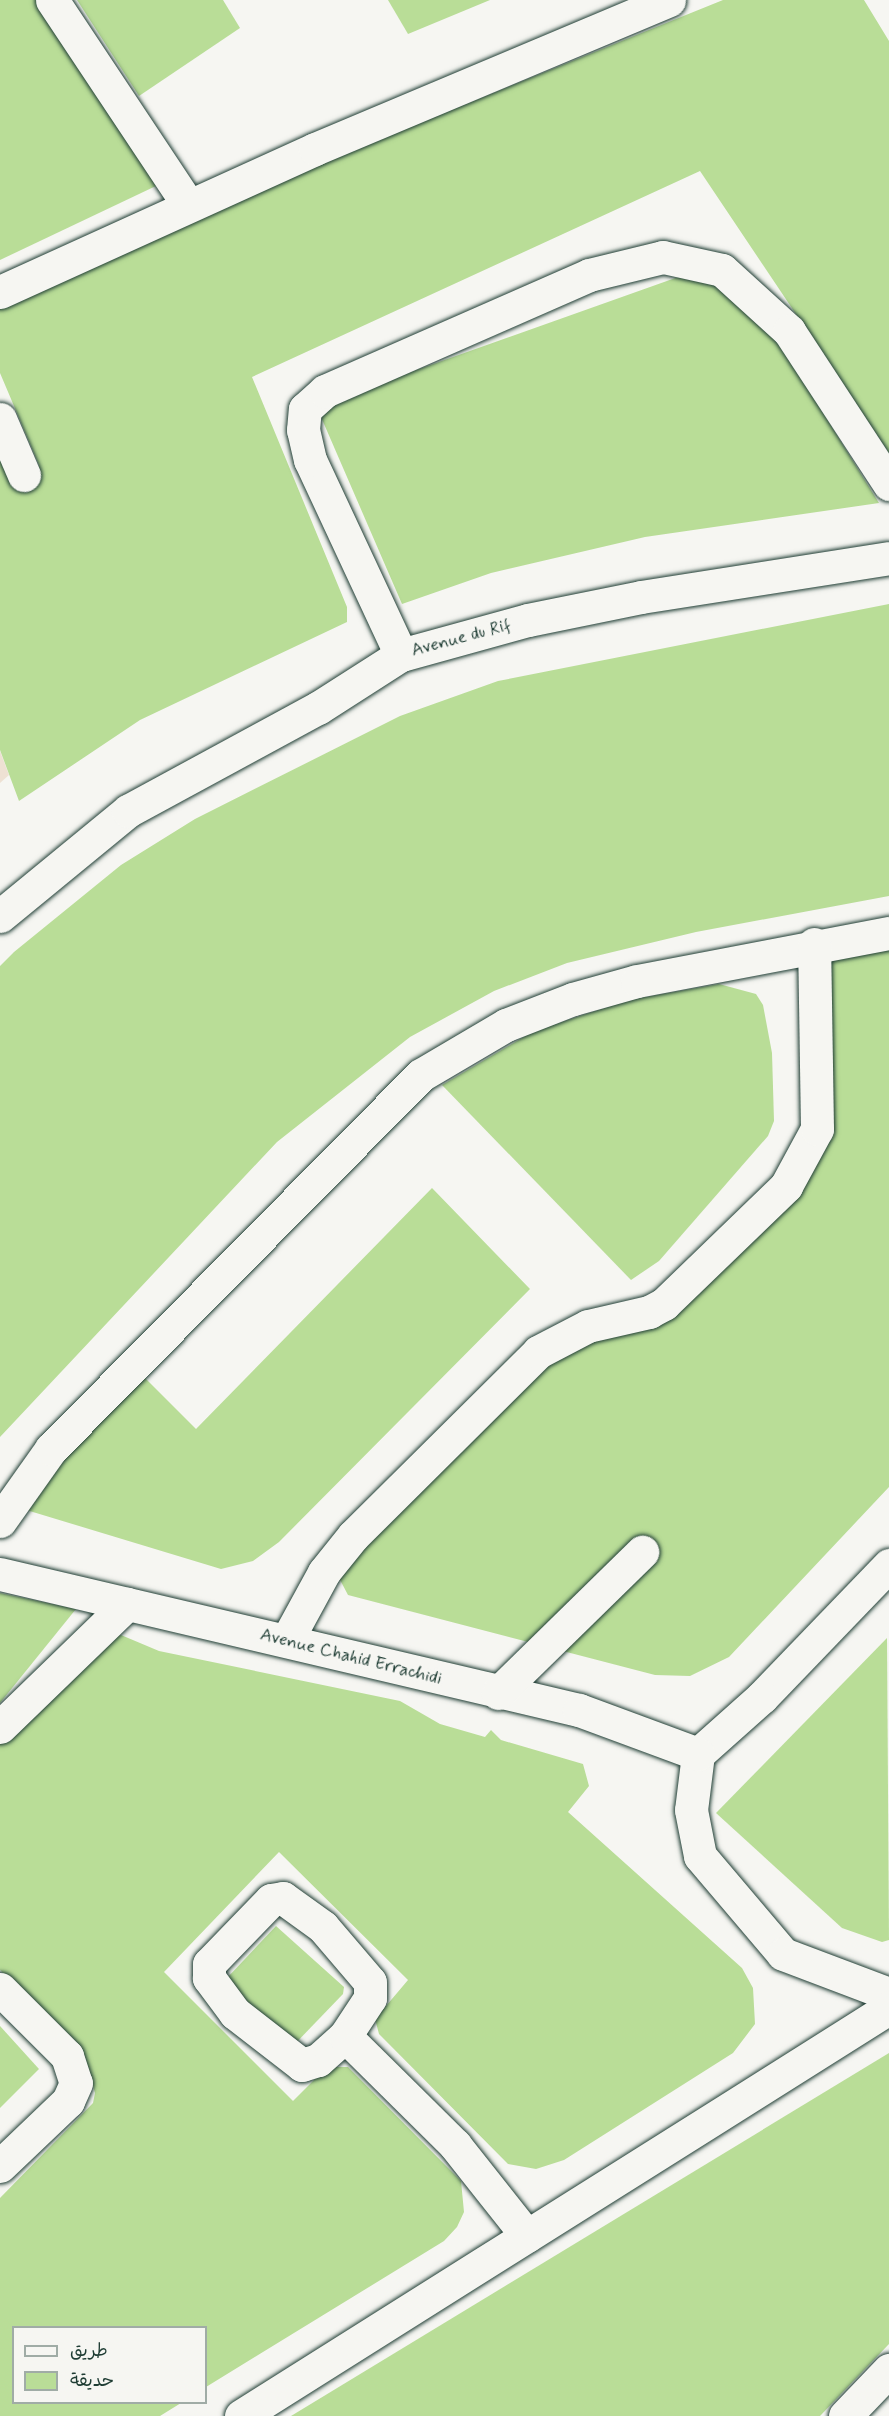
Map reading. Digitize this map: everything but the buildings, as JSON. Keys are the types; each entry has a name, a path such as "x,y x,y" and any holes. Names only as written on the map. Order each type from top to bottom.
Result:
{"street":[{"path":"52,0 189,206"},
{"path":"0,292 633,6 669,0"},
{"path":"400,655 310,460 303,430 305,410 325,391 589,275 663,257 722,270 789,331 889,484"},
{"path":"0,419 24,475"},
{"name":"Avenue du Rif","path":"0,916 128,811 318,708 400,655 528,620 641,597 889,558"},
{"path":"0,1521 51,1449 421,1075 506,1025 573,999 814,944 889,933"},
{"path":"287,1640 324,1572 353,1536 538,1352 588,1326 650,1312 664,1304 786,1186 817,1129 814,944"},
{"path":"498,1693 642,1552"},
{"name":"Avenue Chahid Errachidi","path":"0,1574 287,1640 498,1693 579,1710 698,1754"},
{"path":"884,1579 762,1697 698,1754 691,1810 700,1856 734,1902 783,1954 889,1994"},
{"path":"0,1727 127,1604"},
{"path":"283,1898 297,1904 366,1971 370,1998 345,2036 318,2060 296,2064 212,1988 208,1964 271,1900 283,1898"},
{"path":"0,1989 67,2056 76,2083 68,2101 0,2166"},
{"path":"241,2416 889,2008"},
{"path":"345,2036 455,2145 527,2236"},
{"path":"845,2416 889,2370"}],"shaded area":[{"path":"0,751 9,775 0,783"}],"green space":[{"path":"0,0 43,0 158,185 0,260"},
{"path":"77,0 223,0 240,28 139,96"},
{"path":"388,0 490,0 408,34"},
{"path":"723,0 864,0 889,41 889,453 700,171 252,377 347,607 347,622 140,720 19,801 0,750 0,450 15,486 26,493 39,482 39,465 0,373 0,309 333,158"},
{"path":"695,271 717,276 781,345 879,503 645,537 491,573 402,604 321,417 329,401"},
{"path":"889,604 889,896 696,932 567,963 494,991 410,1037 277,1142 0,1437 0,966 14,952 121,865 195,819 400,716 498,681"},
{"path":"889,943 889,1487 729,1657 690,1676 655,1675 348,1595 338,1576 346,1558 543,1362 602,1337 666,1322 784,1202 809,1170 831,958"},
{"path":"719,984 756,994 763,1005 772,1053 774,1121 768,1136 659,1261 631,1280 442,1085 534,1031 629,1000"},
{"path":"432,1188 530,1289 279,1542 253,1561 221,1569 23,1509 46,1465 140,1373 196,1429"},
{"path":"0,1593 76,1609 0,1703"},
{"path":"121,1635 159,1651 400,1701 440,1724 485,1737 491,1730 501,1740 583,1764 589,1786 568,1812 742,1968 753,1988 755,2024 733,2053 564,2160 536,2169 508,2164 379,2034 375,2019 408,1980 279,1852 164,1972 293,2101 327,2067 348,2067 461,2181 464,2212 457,2227 444,2241 207,2386 207,2326 12,2326 12,2404 179,2404 160,2416 0,2416 0,2198 93,2103 95,2093 84,2054 0,1970 0,1738 104,1638"},
{"path":"887,1638 889,1940 882,1942 842,1928 716,1813"},
{"path":"276,1926 344,1987 343,1994 291,2048 284,2047 227,1978"},
{"path":"0,2026 39,2069 0,2108"},
{"path":"889,2053 889,2344 820,2416 291,2416"}]}
